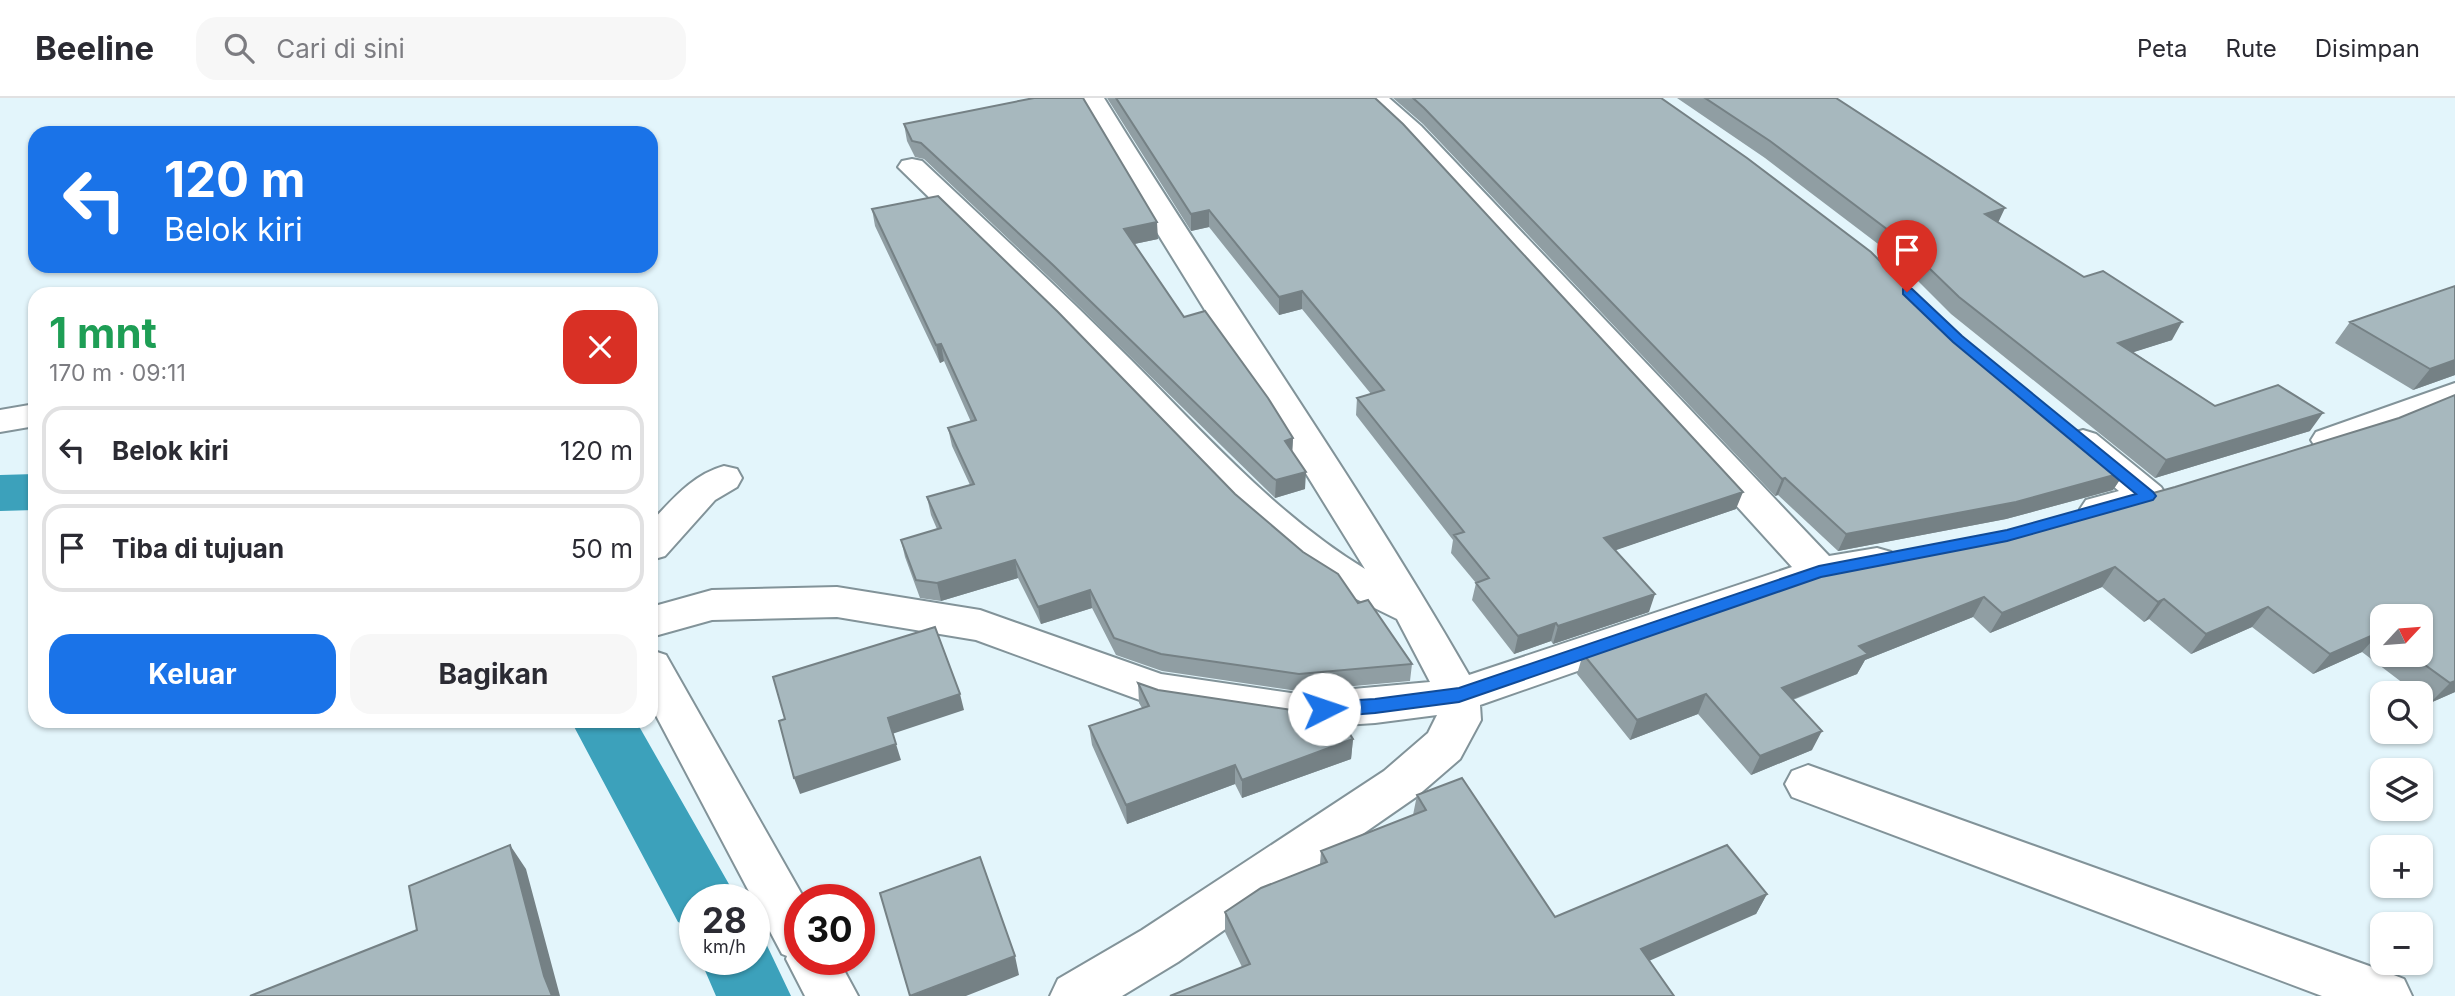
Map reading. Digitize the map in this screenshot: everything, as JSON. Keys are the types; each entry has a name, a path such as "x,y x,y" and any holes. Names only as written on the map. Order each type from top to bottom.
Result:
{"street":[{"path":"1076,996 1160,946 1400,784 1444,746 1459,720 1459,695 1411,609 1160,213 1091,98"},
{"path":"1374,98 1412,132 1819,572"},
{"path":"912,167 1073,320 1250,501 1318,558 1360,584 1411,609"},
{"path":"2292,452 2371,427 2455,394"},
{"path":"0,421 28,416"},
{"path":"2057,423 2107,460 2161,492 2068,518"},
{"path":"658,538 702,491 724,478"},
{"path":"658,620 712,605 837,602 980,625 1159,690 1298,711 1375,706 1459,695 1819,572 1902,557"},
{"path":"658,679 784,909"},
{"path":"1808,784 2386,996"},
{"path":"820,975 832,996"}],"building":[{"path":"1034,98 1083,98 1157,222 1124,229 1184,317 1205,311 1268,398 1293,438 1285,441 1306,472 1276,480 1273,478 1053,265 921,143 912,141 904,124"},
{"path":"1116,98 1375,98 1403,124 1743,492 1604,538 1655,594 1558,626 1556,623 1518,636 1476,583 1489,578 1454,535 1464,532 1357,398 1384,390 1302,291 1279,297 1209,210 1191,214"},
{"path":"1413,98 1661,98 1747,158 1871,252 1933,315 2125,472 2016,502 1846,534 1785,478 1782,479"},
{"path":"1705,98 1836,98 2005,208 1985,214 2084,277 2103,271 2182,322 2118,343 2215,406 2278,385 2323,413 2166,460 1959,297 1896,236 1770,141"},
{"path":"938,196 1058,312 1235,494 1303,552 1338,574 1358,603 1368,600 1412,664 1299,674 1161,654 1114,638 1090,590 1038,607 1015,560 937,583 916,580 901,540 941,528 927,497 974,484 948,428 976,420 941,344 936,345 872,209"},
{"path":"2455,286 2455,360 2430,369 2350,322"},
{"path":"2455,395 2455,681 2450,683 2428,667 2433,667 2433,604 2370,604 2370,636 2330,654 2268,607 2206,634 2164,599 2158,602 2115,567 2002,613 1984,597 1859,646 1868,654 1782,688 1822,731 1760,756 1706,694 1637,720 1583,654 1835,567 2019,530 2175,487 2399,418"},
{"path":"935,627 960,694 888,718 896,744 794,778 779,721 785,719 773,677"},
{"path":"1138,683 1158,690 1299,711 1334,709 1353,739 1242,780 1235,765 1126,805 1089,726 1149,706"},
{"path":"1462,778 1555,917 1727,845 1767,894 1641,949 1674,996 1170,996 1250,964 1225,912 1261,888 1327,862 1321,851 1426,810 1417,795"},
{"path":"510,845 544,976 552,996 250,996 417,930 409,886"},
{"path":"980,857 1015,956 910,996 880,893"}],"waterway":[{"path":"0,493 28,492"},
{"path":"607,728 694,884"},
{"path":"744,975 754,996"}],"route":[{"path":"1324,709 1375,706 1459,695 1819,572 2007,536 2148,496 1938,323 1907,292"}]}
